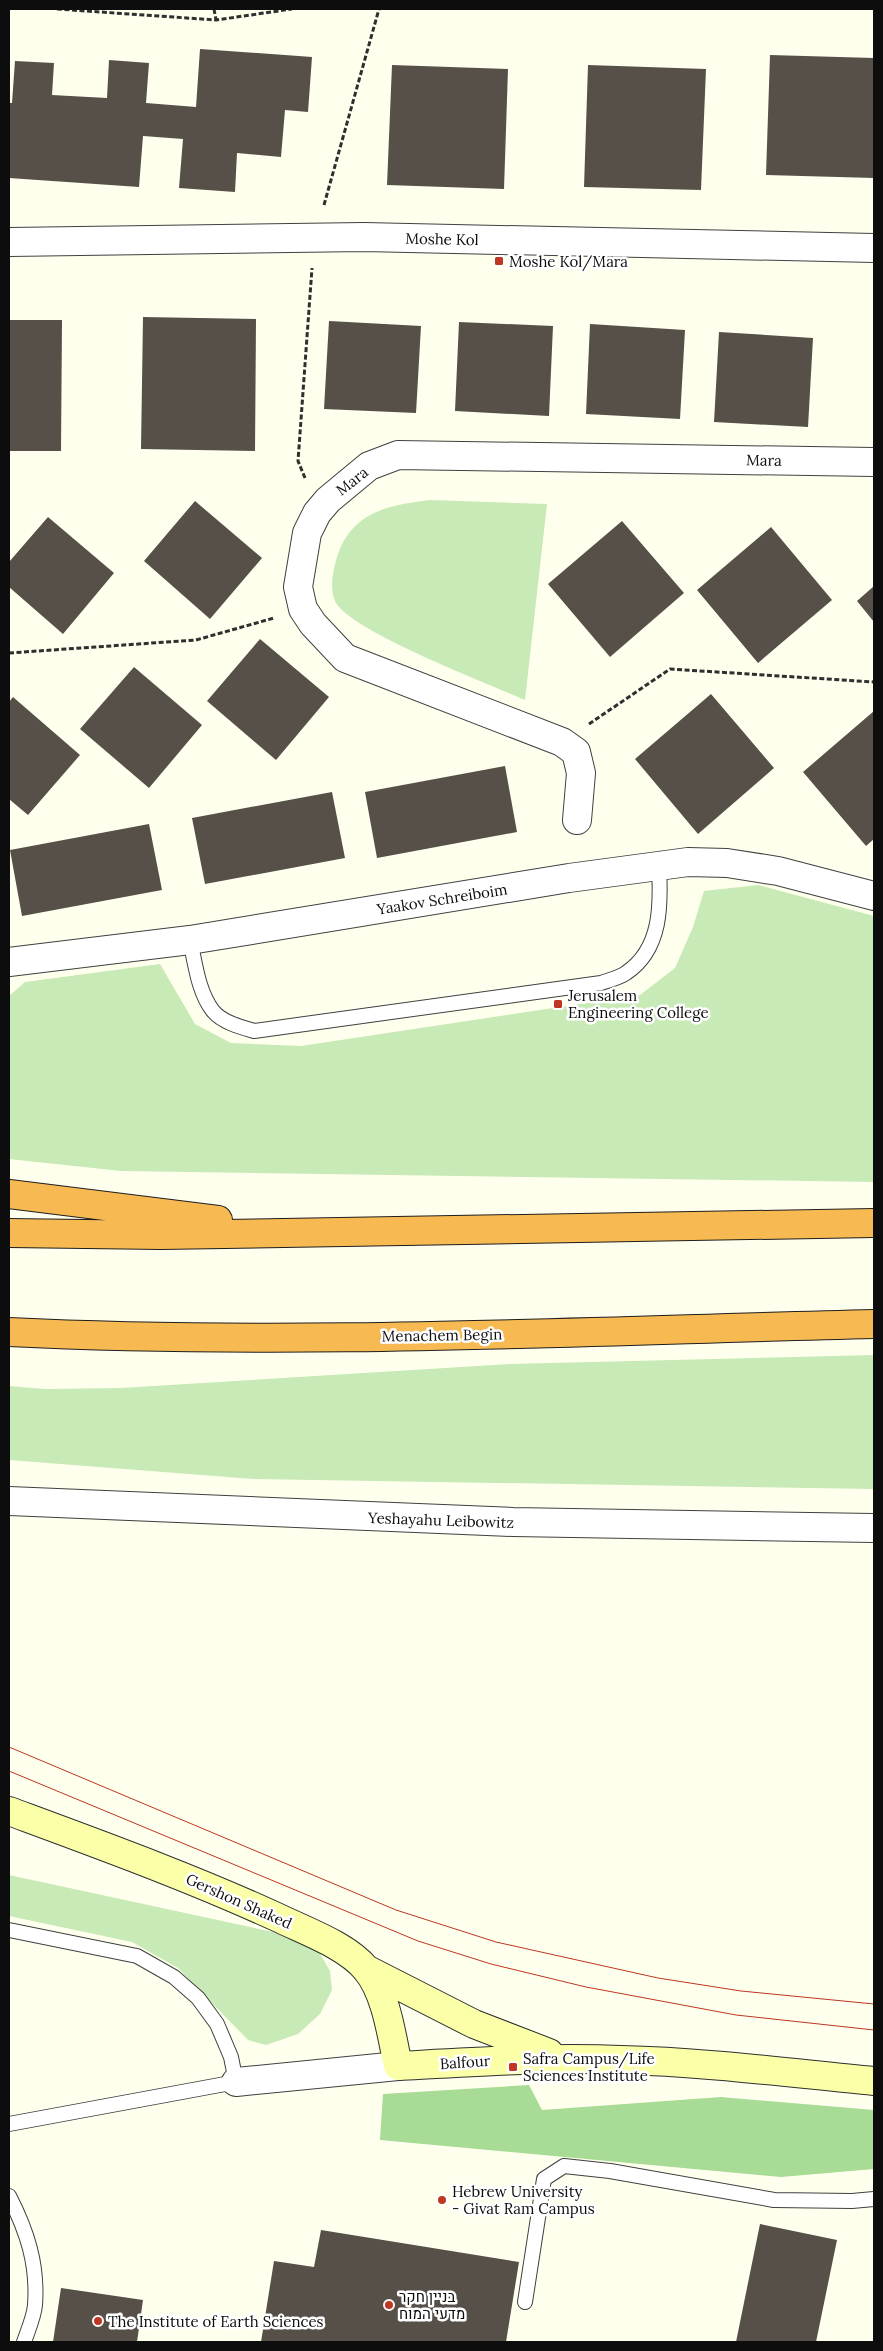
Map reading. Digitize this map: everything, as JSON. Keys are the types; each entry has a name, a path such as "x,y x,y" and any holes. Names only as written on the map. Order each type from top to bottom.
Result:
{"highway":[{"path":"9,1194 318,1232"},
{"path":"9,1233 161,1234 874,1224"},
{"name":"Menachem Begin","path":"9,1332 241,1337 427,1335 874,1324"}],"street":[{"name":"Moshe Kol","path":"9,242 364,238 874,248"},
{"name":"Mara","path":"577,820 581,773 576,752 562,742 346,658 313,624 303,609 298,587 307,533 317,513 328,500 369,466 398,455 874,462"},
{"name":"Yaakov Schreiboim","path":"9,962 190,940 569,878 688,862 727,863 778,871 874,896"},
{"name":"Yeshayahu Leibowitz","path":"9,1501 513,1522 874,1528"},
{"name":"Gershon Shaked","path":"9,1811 217,1890 333,1944 366,1969 386,2013 398,2066"},
{"path":"366,1969 474,2024 567,2059"},
{"name":"Balfour","path":"236,2082 398,2066 499,2060 567,2059 674,2062 874,2080"}],"lane":[{"path":"190,940 202,991 213,1011 234,1025 254,1031 600,983 626,974 645,956 655,933 660,903 659,866"},
{"path":"9,1930 138,1956 174,1977 198,1998 216,2024 231,2057 236,2082 9,2124"},
{"path":"525,2302 544,2179 564,2166 610,2171 774,2200 852,2201 874,2199"},
{"path":"9,2196 19,2215 33,2254 35,2306 24,2342"}],"path":[{"path":"56,9 216,20 292,9"},
{"path":"214,9 216,20"},
{"path":"9,654 196,640 303,609"},
{"path":"562,742 670,669 874,682"}],"green space":[{"path":"430,500 547,504 525,700 394,642 348,615 336,603 332,591 335,563 346,537 355,526 376,512 402,504"},
{"path":"758,885 874,916 874,1182 121,1171 9,1159 9,996 25,982 160,964 195,1024 231,1043 301,1046 640,995 675,968 693,927 704,891"},
{"path":"874,1355 874,1489 253,1479 9,1460 9,1386 45,1389 121,1388 510,1364"},
{"path":"9,1875 273,1932 318,1950 330,1971 332,1990 320,2014 298,2034 266,2045 248,2040 178,1968 132,1942 9,1916"},
{"path":"529,2085 542,2110 721,2097 874,2110 874,2169 781,2177 380,2140 383,2094"}],"building":[{"path":"200,49 312,57 308,112 285,110 281,157 237,153 235,192 179,188 183,139 143,136 139,187 9,178 9,103 12,103 15,61 54,63 52,95 107,98 109,60 149,63 146,103 196,107"},
{"path":"770,55 874,58 874,178 766,175"},
{"path":"392,65 508,69 504,189 387,185"},
{"path":"588,65 706,69 701,190 584,187"},
{"path":"143,317 256,319 255,451 141,449"},
{"path":"9,320 62,320 61,451 9,451"},
{"path":"329,321 421,326 416,413 324,409"},
{"path":"459,322 553,326 549,416 455,411"},
{"path":"590,324 685,330 680,419 586,414"},
{"path":"719,332 813,338 808,427 714,422"},
{"path":"195,501 262,558 210,619 144,561"},
{"path":"48,517 114,573 63,634 9,587 9,562"},
{"path":"622,521 684,593 610,657 548,584"},
{"path":"771,527 832,600 758,663 697,590"},
{"path":"874,586 874,622 857,601"},
{"path":"260,639 329,697 276,760 207,701"},
{"path":"134,667 202,725 149,788 80,729"},
{"path":"711,694 774,768 698,834 635,759"},
{"path":"13,697 80,755 28,815 9,799 9,702"},
{"path":"874,711 874,839 866,846 803,772"},
{"path":"505,766 517,832 377,858 365,792"},
{"path":"332,792 345,858 205,884 192,818"},
{"path":"149,824 162,890 22,916 10,850"},
{"path":"760,2224 837,2240 816,2342 736,2342"},
{"name":"בניין חקר מדעי המוח","path":"321,2230 519,2262 506,2342 261,2342 274,2261 314,2267"},
{"name":"The Institute of Earth Sciences","path":"61,2288 143,2300 137,2342 53,2342"}],"tram line":[{"path":"9,1747 396,1910 496,1942 658,1978 741,1991 874,2004"},
{"path":"9,1771 418,1941 491,1964 586,1987 736,2015 874,2030"}],"place":[{"name":"Moshe Kol/Mara","path":"499,261"},
{"name":"Jerusalem Engineering College","path":"558,1004"},
{"name":"Safra Campus/Life Sciences Institute","path":"513,2067"},
{"name":"Hebrew University - Givat Ram Campus","path":"442,2200"},
{"name":"בניין חקר מדעי המוח","path":"389,2305"},
{"name":"The Institute of Earth Sciences","path":"98,2321"}]}
